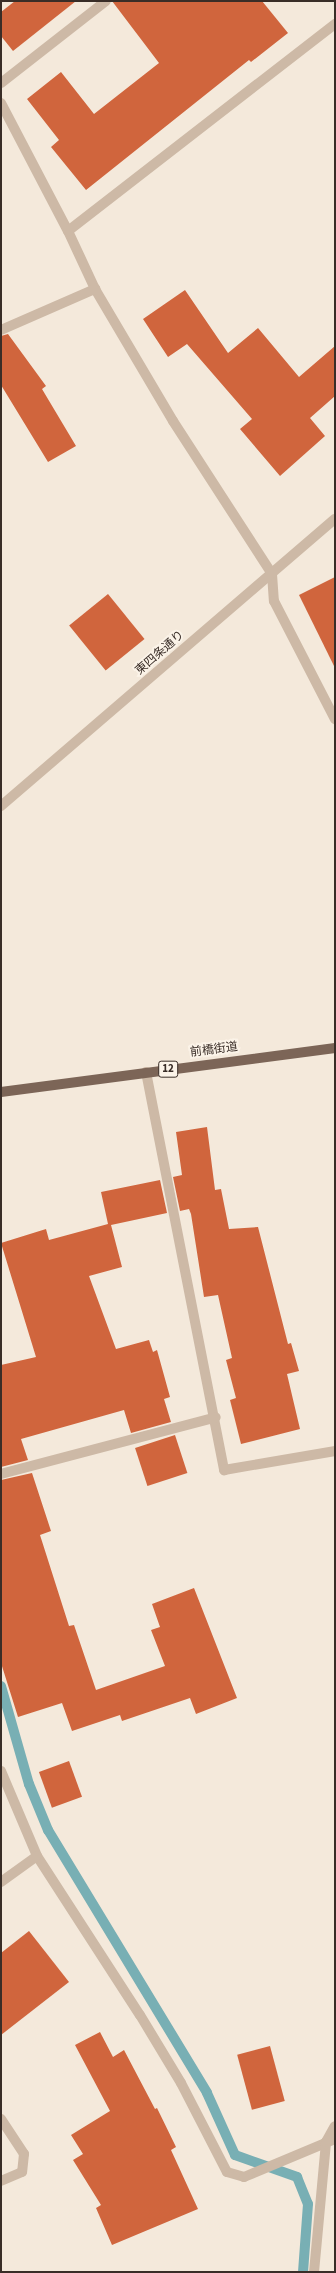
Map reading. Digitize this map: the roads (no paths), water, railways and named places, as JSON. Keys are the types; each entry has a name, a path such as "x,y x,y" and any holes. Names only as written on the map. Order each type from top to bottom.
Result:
{"main road":[{"name":"前橋街道","path":"1,1092 335,1048"}],"street":[{"path":"1,83 106,1"},
{"path":"68,231 335,24"},
{"path":"1,103 68,231 95,289 173,421 272,574 274,601 335,719"},
{"path":"1,330 95,289"},
{"name":"東四条通り","path":"1,806 335,519"},
{"path":"146,1072 216,1417 224,1470 335,1451"},
{"path":"1,1474 216,1417"},
{"path":"1,1771 38,1856 140,2014 181,2083 227,2172 244,2177 330,2140"},
{"path":"1,1882 38,1856"},
{"path":"1,2119 24,2154 22,2172 1,2181"},
{"path":"314,2272 330,2140 335,2126"}],"waterway":[{"path":"1,1686 29,1784 48,1830 207,2093 235,2155 297,2177 308,2204 303,2272"}]}
